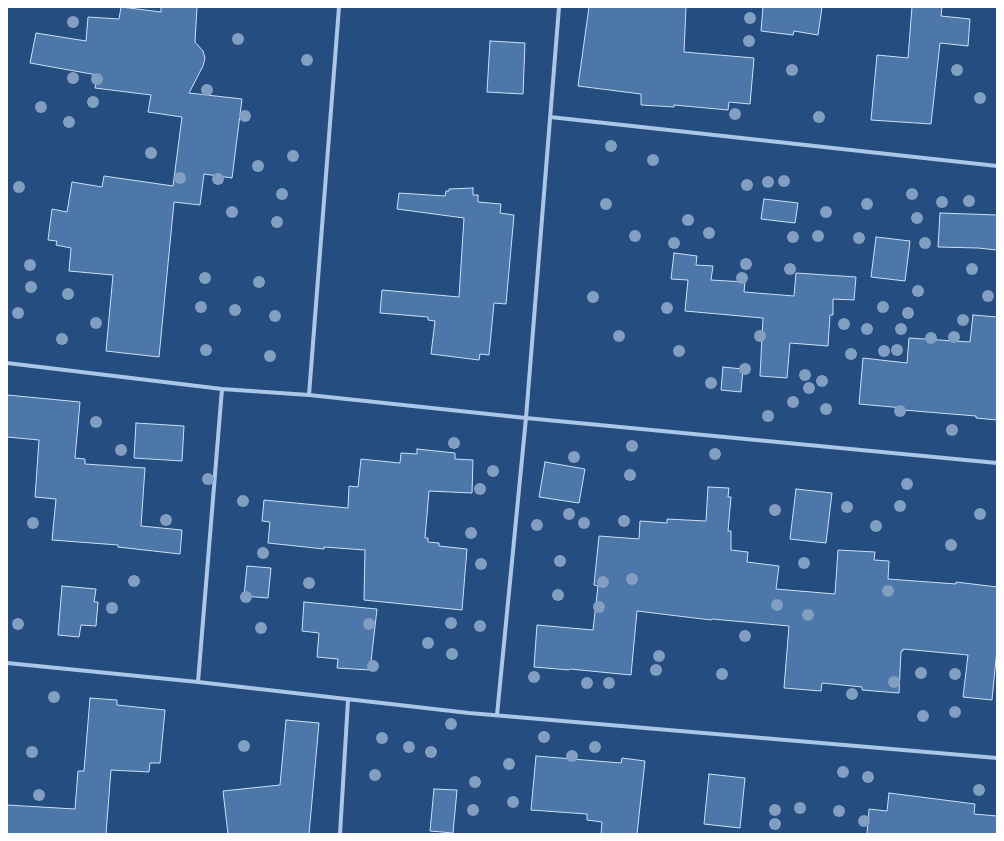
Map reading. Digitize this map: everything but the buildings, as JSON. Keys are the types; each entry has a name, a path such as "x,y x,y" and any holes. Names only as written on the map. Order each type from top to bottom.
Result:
{"street":[{"path":"309,395 340,7"},
{"path":"497,716 526,418 559,7"},
{"path":"550,117 997,166"},
{"path":"7,363 222,389 309,395 526,418 997,463"},
{"path":"198,682 222,389"},
{"path":"7,663 198,682 497,716 997,758"},
{"path":"340,834 348,700"}]}
